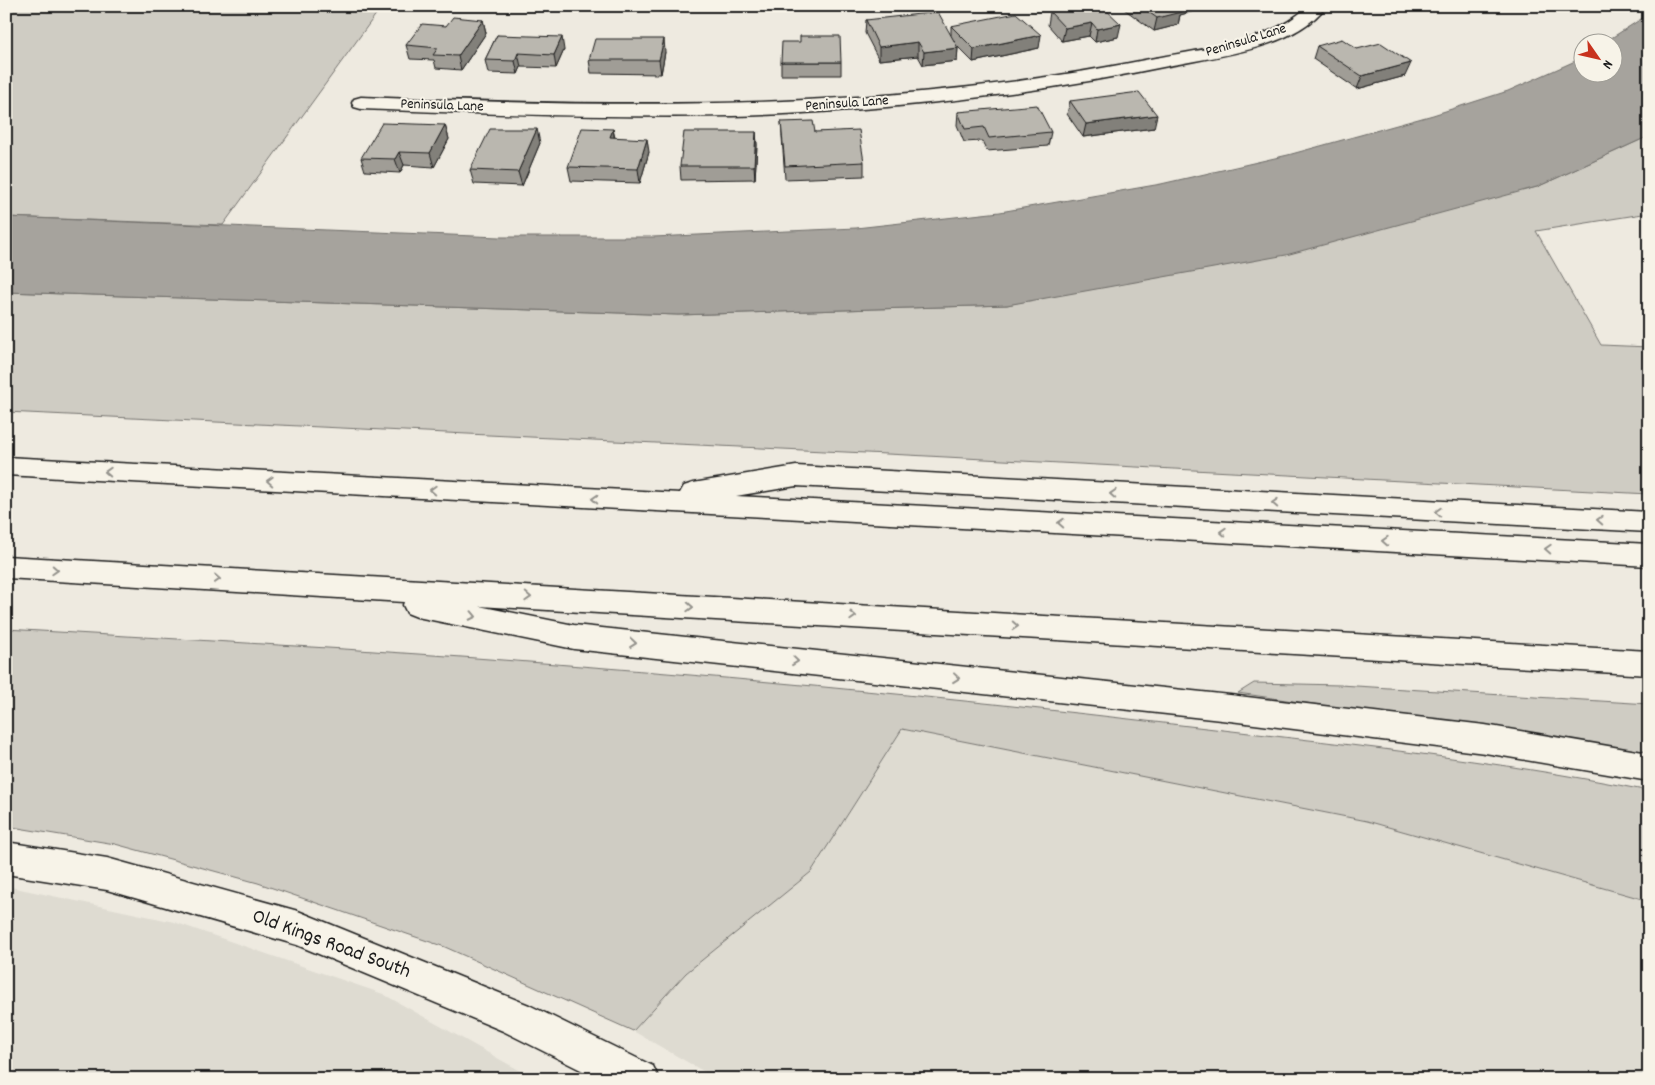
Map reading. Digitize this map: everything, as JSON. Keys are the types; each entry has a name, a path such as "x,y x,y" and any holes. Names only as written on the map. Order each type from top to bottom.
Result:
{"main road":[{"name":"Peninsula Lane","path":"361,103 668,111 786,108 915,99 1067,80 1222,50 1283,31 1301,22 1318,6"},
{"path":"6,466 1649,555"},
{"path":"644,501 796,476 1187,499 1649,522"},
{"path":"6,567 1649,663"},
{"path":"322,586 574,637 1250,711 1485,739 1649,767"},
{"name":"Old Kings Road South","path":"6,858 108,874 298,928 516,1018 640,1079"}],"shaded area":[{"path":"6,6 382,6 223,225 6,217"},
{"path":"1649,14 1649,136 1537,187 1286,255 1007,305 678,315 6,292 6,217 499,237 653,237 856,228 1000,212 1161,184 1288,155 1433,115 1508,91 1572,62 1572,82 1622,82 1621,32"},
{"path":"1649,136 1649,213 1536,231 1601,345 1649,347 1649,494 908,455 6,412 6,292 678,315 1007,305 1537,187"},
{"path":"6,629 462,657 817,686 1292,738 1530,770 1649,791 1649,901 1367,821 902,729 811,872 686,973 633,1031 445,947 258,883 115,844 6,826"},
{"path":"1254,683 1340,685 1649,704 1649,753 1238,693"},
{"path":"902,729 1367,821 1649,901 1649,1079 717,1079 633,1031 686,973 811,872"},
{"path":"6,886 174,922 383,994 535,1079 6,1079"}],"building":[{"path":"1083,6 1102,6 1121,24 1097,29 1092,23 1065,28 1050,12"},
{"path":"1140,6 1172,6 1181,12 1157,18"},
{"path":"938,12 958,48 924,52 918,42 879,47 866,20"},
{"path":"1016,13 1041,35 974,49 951,26"},
{"path":"453,17 483,20 458,56 433,55 438,48 406,45 422,24 446,26"},
{"path":"497,35 562,37 554,55 518,53 515,61 485,60"},
{"path":"800,36 840,36 841,62 781,62 782,42 800,42"},
{"path":"595,39 664,39 659,60 589,60"},
{"path":"1342,39 1357,49 1381,43 1411,63 1362,76 1317,46"},
{"path":"1139,92 1157,115 1086,124 1070,101"},
{"path":"1037,105 1051,132 989,138 984,127 965,129 958,112"},
{"path":"813,121 815,132 859,130 864,162 785,166 781,122"},
{"path":"382,123 445,125 430,153 399,152 395,159 361,158"},
{"path":"582,128 613,129 610,137 647,139 638,169 568,167"},
{"path":"490,129 537,129 518,172 470,170"},
{"path":"684,132 756,132 754,166 680,166"}]}
